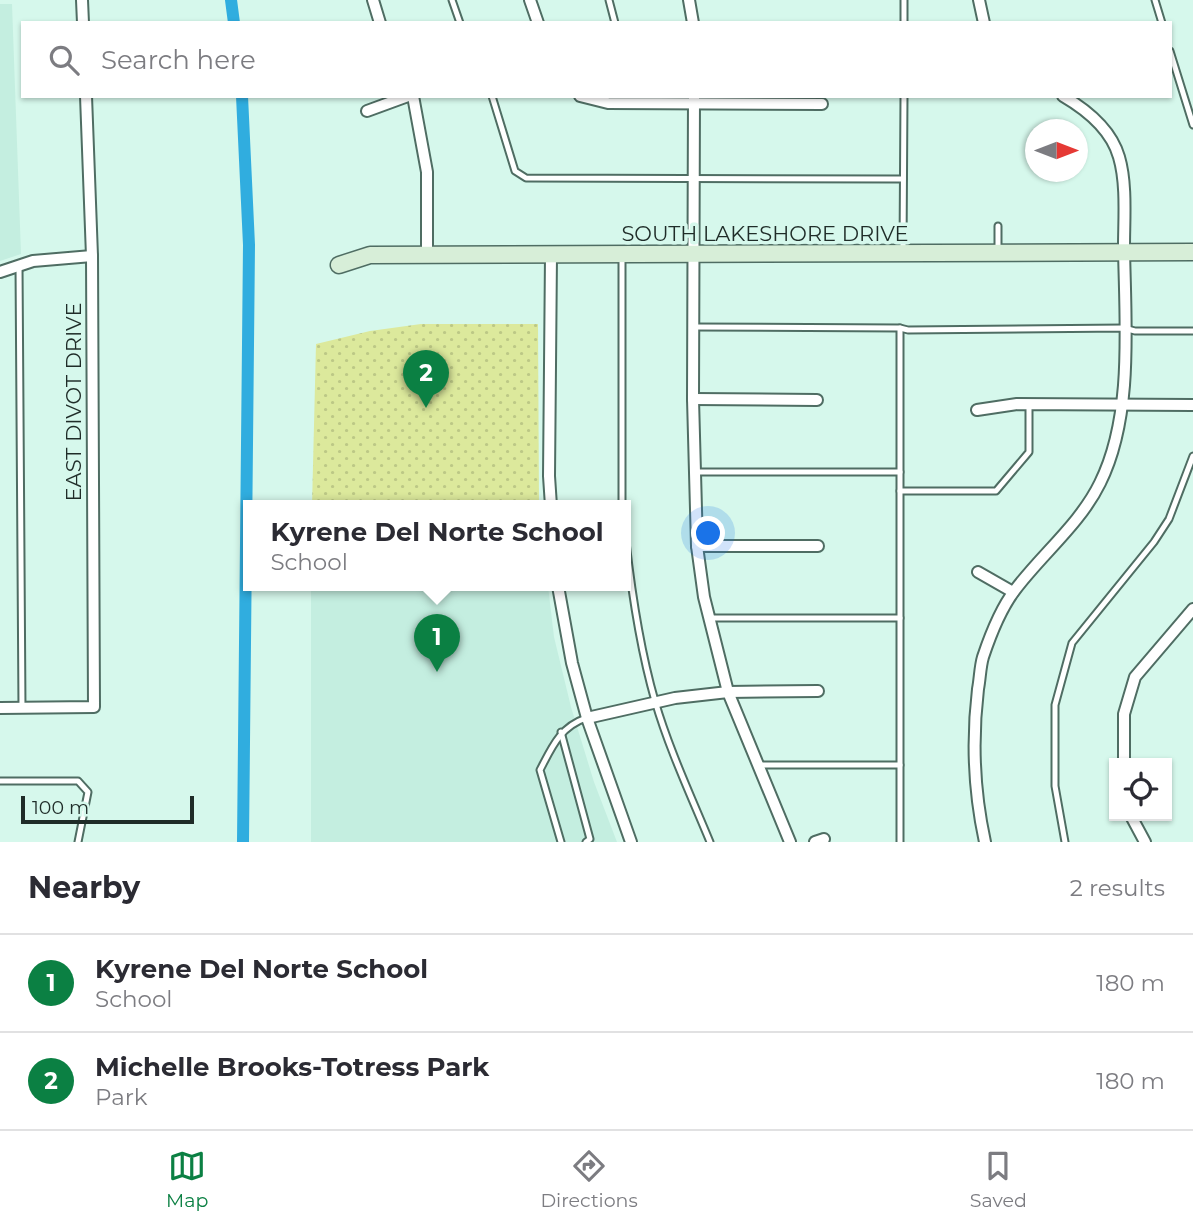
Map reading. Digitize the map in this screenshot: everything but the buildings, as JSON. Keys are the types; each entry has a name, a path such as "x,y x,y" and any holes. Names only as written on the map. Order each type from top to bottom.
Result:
{"street":[{"path":"82,0 83,21"},
{"path":"373,0 379,21"},
{"path":"530,0 537,21"},
{"path":"689,0 693,21"},
{"path":"979,0 984,21"},
{"name":"EAST DIVOT DRIVE","path":"22,708 94,707 92,256 86,98"},
{"path":"367,111 404,98"},
{"path":"410,98 427,172 427,255"},
{"path":"588,98 608,103 694,100 822,104"},
{"path":"985,842 977,791 975,754 982,660 1013,593 1088,505 1102,481 1117,436 1123,403 1124,252 1120,158 1105,129 1081,107 1066,98"},
{"path":"694,100 693,399 697,546 704,597 727,692 790,842"},
{"name":"SOUTH LAKESHORE DRIVE","path":"339,265 370,255 1193,252"},
{"path":"550,500 548,476 551,255"},
{"path":"0,272 19,265 92,256"},
{"path":"693,399 817,400"},
{"path":"977,410 1029,404 1193,405"},
{"path":"697,546 818,546"},
{"path":"978,572 1013,593"},
{"path":"559,591 572,663 587,718 631,842"},
{"path":"1124,758 1124,714 1135,677 1193,609"},
{"path":"587,718 656,702 727,692 818,691"},
{"path":"0,708 22,708"},
{"path":"1134,821 1145,842"}],"lane":[{"path":"452,0 459,21"},
{"path":"609,0 614,21"},
{"path":"904,0 904,21"},
{"path":"1155,0 1161,21"},
{"path":"1172,57 1193,125"},
{"path":"493,98 514,171 526,178 903,179"},
{"path":"903,253 904,98"},
{"path":"998,226 998,253"},
{"path":"622,254 622,500"},
{"path":"19,265 22,708"},
{"path":"693,327 908,330 1124,328 1135,331 1193,331"},
{"path":"900,328 900,842"},
{"path":"900,491 996,491 1029,452 1029,404"},
{"path":"1065,842 1055,786 1055,705 1072,643 1154,542 1169,519 1193,456"},
{"path":"695,472 900,472"},
{"path":"631,578 656,702 710,842"},
{"path":"709,618 900,618"},
{"path":"561,842 540,770 561,732 573,722 587,718"},
{"path":"561,732 590,839 586,842"},
{"path":"758,765 900,765"},
{"path":"0,781 78,781 88,792 78,842"}],"shaded area":[{"path":"0,4 12,4 21,254 0,261"},
{"path":"311,591 549,591 554,637 571,707 594,782 617,842 311,842"}],"green space":[{"path":"421,324 538,324 539,500 312,500 316,344 370,331"}],"waterway":[{"path":"231,0 234,21"},
{"path":"242,98 249,245 246,500"},
{"path":"243,842 246,591"}],"place":[{"name":"Michelle Brooks-Totress Park","path":"426,408"},
{"name":"Kyrene Del Norte School","path":"437,672"}]}
